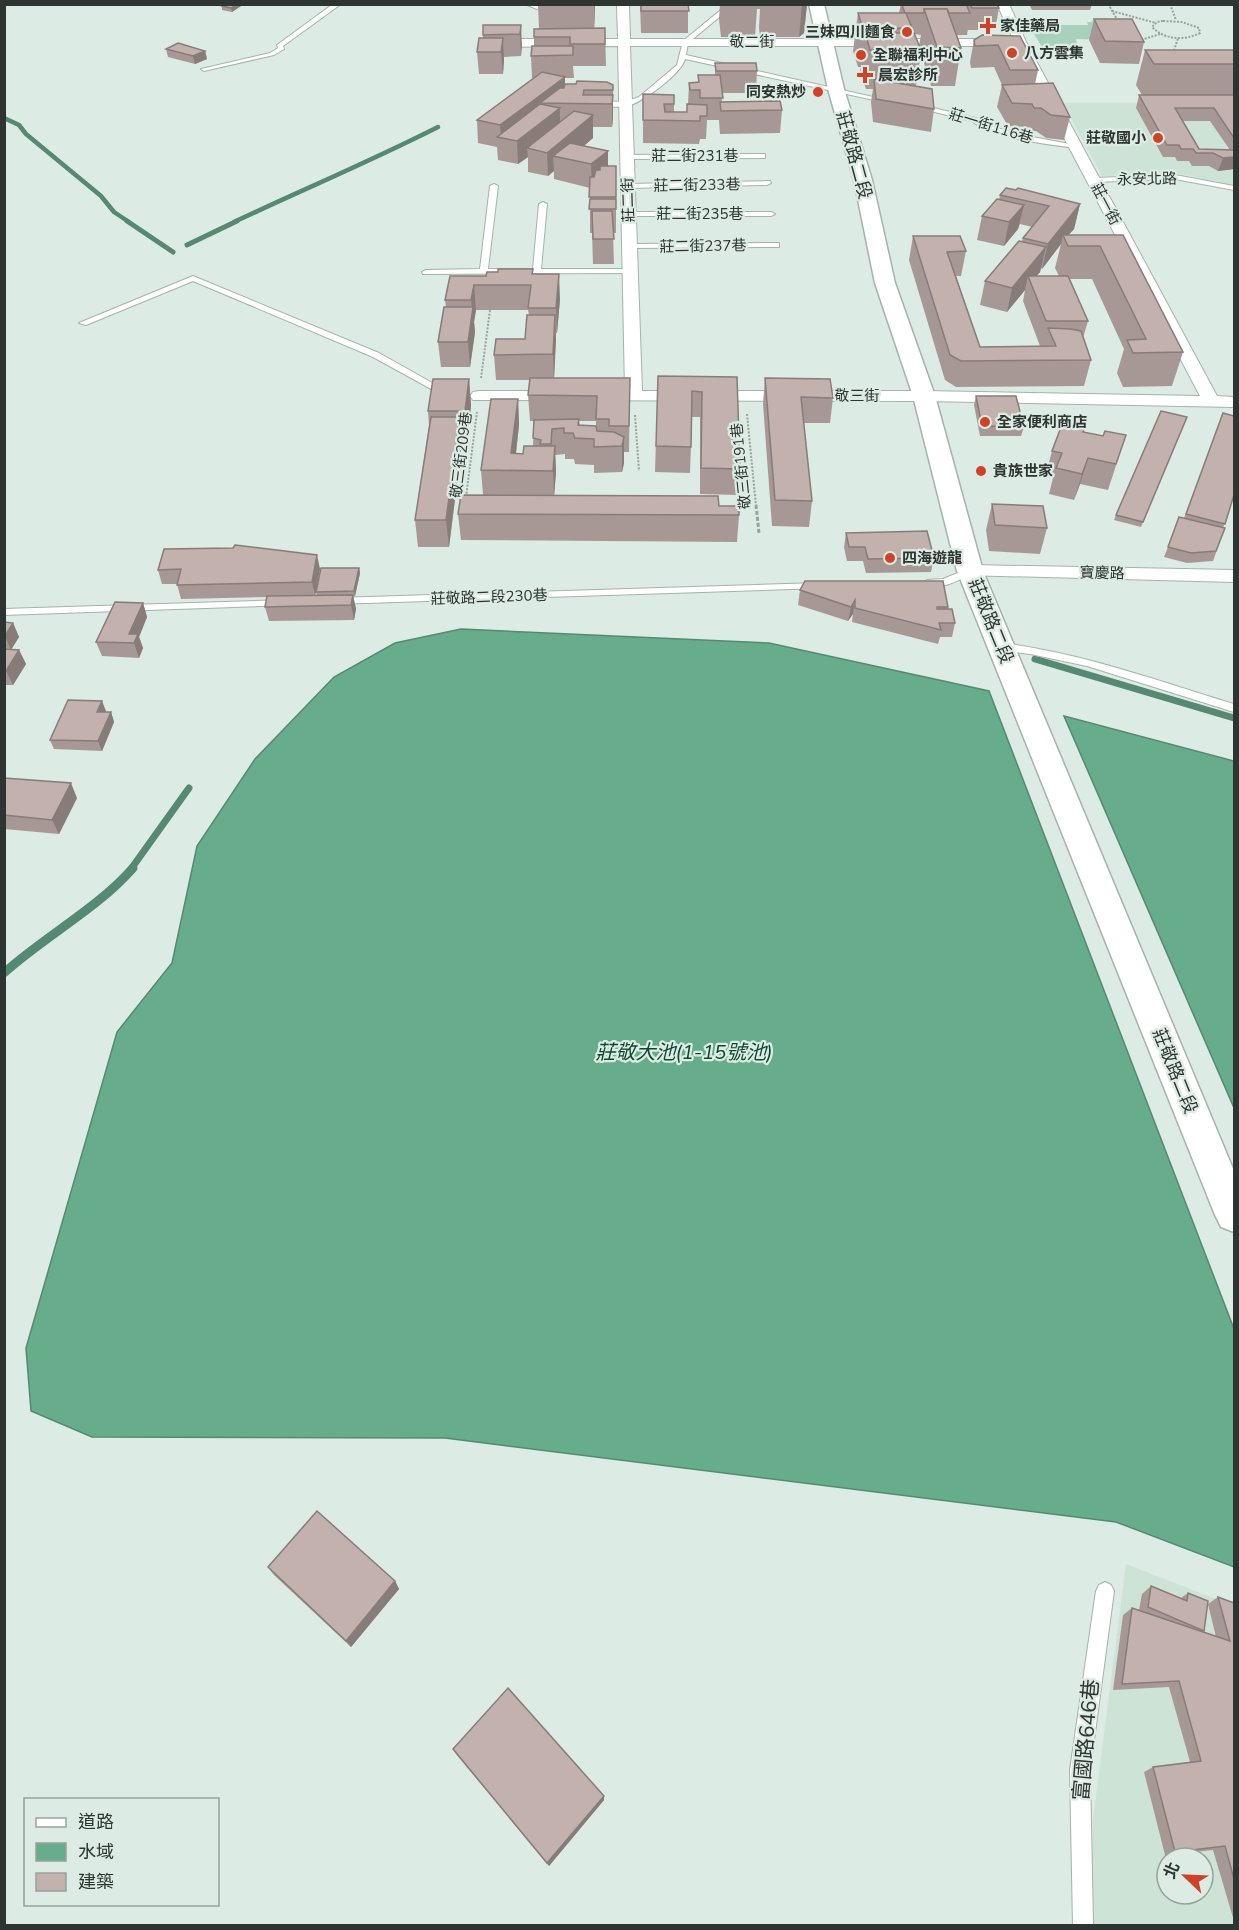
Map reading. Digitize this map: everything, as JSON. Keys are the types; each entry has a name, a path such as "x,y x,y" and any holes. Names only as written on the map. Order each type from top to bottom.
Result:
{"street":[{"name":"莊二街","path":"623,4 634,396"},
{"name":"莊敬路二段","path":"816,4 836,89 863,180 885,283 924,396 970,571 1234,1215"},
{"name":"莊一街","path":"1003,4 1020,42 1211,401"},
{"name":"敬二街","path":"484,43 1020,42"},
{"name":"敬三街","path":"474,396 924,396 1234,402"},
{"name":"寶慶路","path":"970,571 1234,576"}],"lane":[{"path":"204,69 272,54 282,48 279,46 338,4"},
{"path":"528,4 537,7 543,4"},
{"path":"582,103 626,104 641,98 680,66 685,42 732,4"},
{"path":"682,56 836,89 861,97 902,103"},
{"name":"莊一街116巷","path":"912,105 974,118 981,125 1021,137 1076,146"},
{"name":"莊二街231巷","path":"627,157 762,156"},
{"name":"永安北路","path":"1094,180 1175,177 1234,188"},
{"name":"莊二街233巷","path":"628,186 767,183"},
{"path":"484,272 494,186"},
{"path":"537,272 543,204"},
{"name":"莊二街235巷","path":"629,214 771,213"},
{"name":"莊二街237巷","path":"630,246 776,245"},
{"path":"426,272 630,271"},
{"path":"83,323 193,278 376,355 448,395 458,396"},
{"path":"909,584 945,582 970,571"},
{"name":"莊敬路二段230巷","path":"326,602 826,586"},
{"path":"4,612 290,603"},
{"path":"1002,647 1021,648 1089,664 1234,708"},
{"name":"富國路646巷","path":"1083,1926 1080,1770 1106,1590"}],"path":[{"path":"1112,4 1111,10 1122,28"},
{"path":"1170,4 1176,21"},
{"path":"1111,10 1155,23 1176,21 1194,25 1200,31 1192,37 1178,38 1160,34 1152,27 1155,23"},
{"path":"1132,43 1160,34"},
{"path":"1171,60 1178,38"},
{"name":"敬三街209巷","path":"466,503 474,396 490,310"},
{"path":"634,396 639,471"},
{"name":"敬三街191巷","path":"745,396 759,533"}],"shaded area":[{"path":"1106,18 1119,40 1076,39 1078,50 1043,49 1029,25 1088,25 1087,22 1092,22 1093,19"},
{"name":"莊敬國小","path":"1063,103 1234,103 1234,185 1175,173 1102,176"},
{"path":"1126,1564 1234,1606 1234,1925 1094,1926 1091,1896 1093,1820"}],"water":[{"name":"莊敬大池(1-15號池)","path":"461,629 769,643 989,691 1234,1329 1234,1567 1116,1522 445,1438 92,1437 31,1411 26,1348 117,1032 172,963 197,846 255,759 334,677 395,643"},
{"path":"1064,716 1234,761 1234,1108"}],"building":[{"path":"237,4 231,8 222,6"},
{"path":"641,4 688,4 689,11 641,11"},
{"path":"966,4 970,13 949,13 947,9 924,9 924,13 905,13 902,5"},
{"path":"970,4 997,4 999,8 972,8"},
{"path":"924,9 947,9 961,48 937,47"},
{"path":"858,13 906,13 912,28 863,29"},
{"path":"1094,19 1132,19 1144,42 1105,41"},
{"path":"483,25 521,25 520,34 483,35"},
{"path":"605,28 605,44 570,44 570,37 534,37 534,29"},
{"path":"865,33 914,33 921,50 870,50"},
{"path":"982,35 1020,36 1038,70 1010,70 998,45 975,46 974,40"},
{"path":"479,38 503,38 501,52 477,52"},
{"path":"178,43 205,51 193,56 166,49"},
{"path":"532,46 573,46 573,55 531,56"},
{"path":"1145,50 1234,50 1234,64 1154,64"},
{"path":"715,63 756,63 757,71 716,71"},
{"path":"542,72 565,77 500,125 477,120"},
{"path":"698,75 720,75 723,98 700,98 700,90 690,90 689,83 699,82"},
{"path":"874,79 932,89 934,109 876,99"},
{"path":"577,81 607,82 613,85 613,90 584,90 583,95 613,95 612,104 540,103 560,88 564,88 565,84 576,84"},
{"path":"1053,83 1070,117 1051,115 1041,108 1034,108 1032,104 1012,103 1002,85"},
{"path":"643,94 674,95 674,104 664,104 665,112 687,112 687,104 707,105 707,116 700,116 700,121 643,120"},
{"path":"1139,95 1234,95 1234,138 1214,108 1175,108 1199,149 1234,150 1234,157 1223,158 1213,153 1196,153 1193,149 1181,149 1179,145 1167,145"},
{"path":"780,101 782,110 721,111 720,102"},
{"path":"540,104 560,108 517,141 497,137"},
{"path":"574,111 593,115 547,153 527,148"},
{"path":"570,143 608,151 591,164 553,156"},
{"path":"600,166 616,166 616,197 589,197 590,177 594,177 596,170 600,170"},
{"path":"1006,188 1016,190 1018,188 1080,204 1048,244 1023,238 1049,206 1000,195"},
{"path":"590,199 616,199 616,209 589,209"},
{"path":"997,199 1024,205 1009,222 982,216"},
{"path":"592,211 612,211 614,239 593,239"},
{"path":"1063,235 1123,235 1183,352 1133,353 1127,340 1146,339 1100,246 1068,246"},
{"path":"913,236 960,236 966,251 947,252 980,347 1056,346 1048,328 1070,329 1081,331 1091,360 961,361 950,355"},
{"path":"1019,241 1046,247 1012,288 985,281"},
{"path":"498,269 533,269 532,274 559,274 556,308 528,308 531,285 474,285 471,300 445,300 450,276 486,276 487,272 498,272"},
{"path":"1028,276 1068,276 1088,321 1046,321"},
{"path":"444,307 473,307 468,342 438,342"},
{"path":"527,315 555,315 553,354 494,355 496,339 525,339"},
{"path":"658,376 737,377 740,469 701,468 702,392 692,391 691,447 656,446"},
{"path":"530,378 630,378 629,426 609,426 609,419 596,419 597,396 528,395"},
{"path":"765,378 830,379 833,398 801,397 812,501 775,500"},
{"path":"433,379 469,379 465,411 428,411"},
{"path":"976,396 1016,396 1024,427 982,426"},
{"path":"491,399 518,399 511,453 523,454 524,446 555,446 553,471 481,470"},
{"path":"1161,411 1187,417 1143,522 1116,515"},
{"path":"1223,413 1234,416 1234,495 1225,524 1186,514"},
{"path":"431,417 460,417 446,520 415,520"},
{"path":"579,419 578,425 596,426 597,431 614,432 624,437 622,446 594,447 594,439 575,438 573,433 564,433 564,428 552,429 551,444 540,444 541,440 533,438 534,420"},
{"path":"1063,422 1085,427 1083,432 1103,436 1105,431 1126,435 1116,464 1088,458 1082,474 1056,468 1062,453 1052,451"},
{"path":"461,495 718,496 719,506 739,506 739,515 458,514"},
{"path":"992,504 1043,506 1047,528 995,525"},
{"path":"1179,517 1225,528 1216,551 1191,553 1168,547"},
{"path":"927,531 934,558 868,559 865,547 849,547 846,533"},
{"path":"235,545 317,555 312,582 177,585 181,569 158,570 164,549 233,548"},
{"path":"321,568 359,568 354,591 316,592"},
{"path":"805,581 943,581 948,607 937,607 937,609 952,609 955,623 939,623 941,630 855,608 855,600 851,607 800,590"},
{"path":"353,595 351,605 265,607 267,596"},
{"path":"115,602 143,603 129,634 138,634 134,643 96,642"},
{"path":"4,622 13,623 5,636 4,636"},
{"path":"4,649 19,650 6,671 4,671"},
{"path":"68,700 102,701 97,712 111,712 98,741 50,740"},
{"path":"4,778 71,783 52,820 4,815"},
{"path":"317,1511 395,1581 346,1641 268,1567"},
{"path":"1151,1586 1187,1601 1188,1593 1208,1601 1204,1631 1148,1607"},
{"path":"1218,1597 1234,1603 1234,1879 1225,1846 1173,1846 1153,1767 1201,1761 1179,1681 1122,1684 1132,1608 1230,1641"},
{"path":"508,1688 604,1796 547,1863 453,1749"}],"waterway":[{"path":"4,118 19,125 26,134 101,196 114,212 129,222"},
{"path":"234,222 438,127"},
{"path":"127,221 173,252"},
{"path":"187,245 237,221"},
{"path":"1035,659 1234,718"},
{"path":"131,869 189,788"},
{"path":"4,973 119,883 133,868"}],"place":[{"name":"家佳藥局","path":"988,26"},
{"name":"三妹四川麵食","path":"907,32"},
{"name":"八方雲集","path":"1012,53"},
{"name":"全聯福利中心","path":"861,55"},
{"name":"晨宏診所","path":"865,75"},
{"name":"同安熱炒","path":"818,92"},
{"name":"莊敬國小","path":"1158,138"},
{"name":"全家便利商店","path":"985,422"},
{"name":"貴族世家","path":"981,471"},
{"name":"四海遊龍","path":"890,558"}]}
